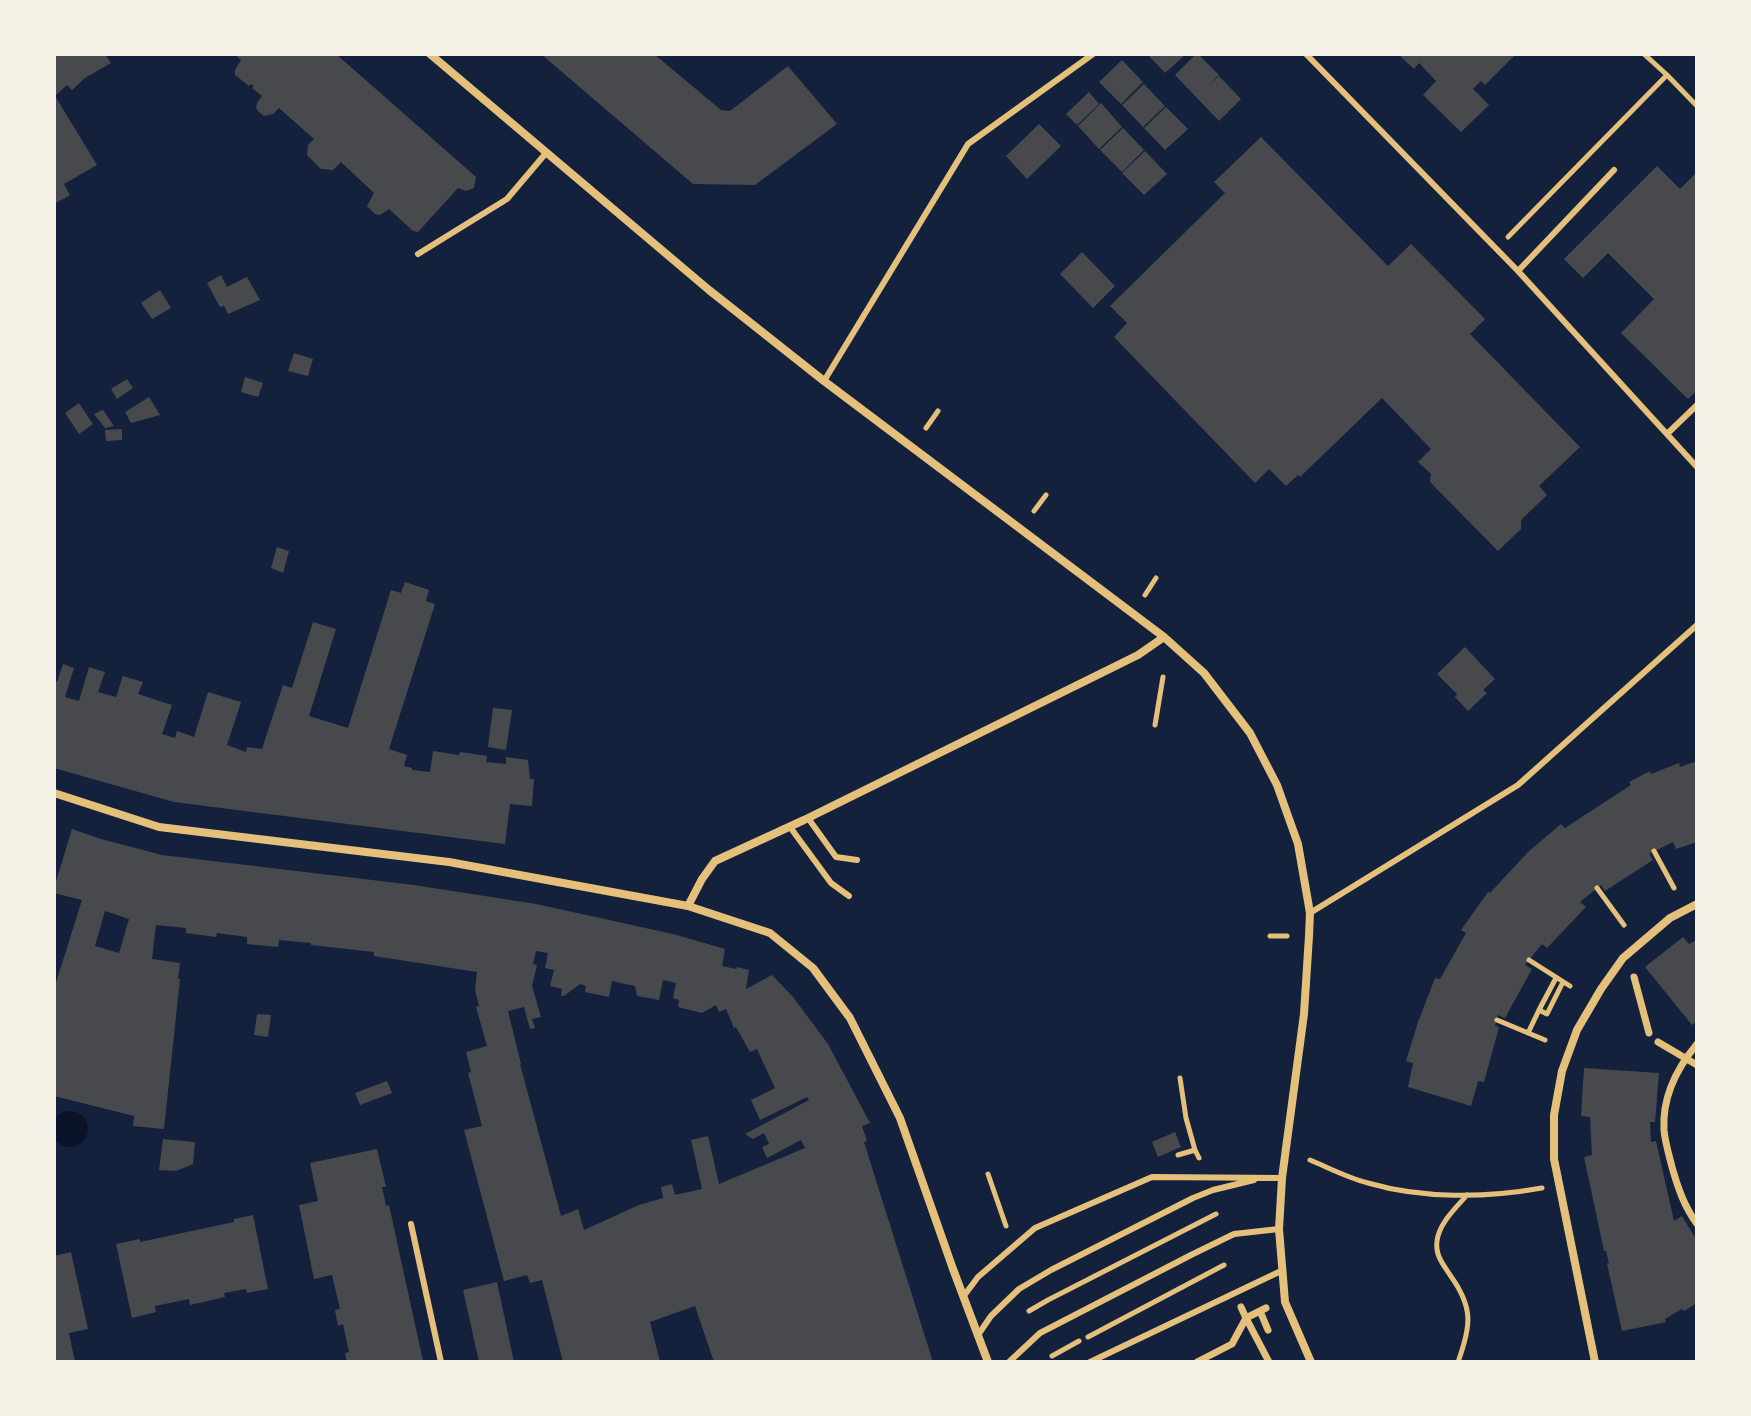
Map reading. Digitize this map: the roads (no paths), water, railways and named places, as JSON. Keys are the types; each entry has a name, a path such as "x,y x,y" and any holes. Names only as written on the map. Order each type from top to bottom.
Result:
{"street":[{"path":"430,54 709,290 824,381 1164,637 1204,673 1250,733 1277,785 1298,844 1310,913 1304,1014 1282,1178 1279,1229 1285,1302 1311,1362"},
{"path":"688,906 715,861 1138,655 1164,637"},
{"path":"54,793 159,827 449,862 688,906 770,933 813,968 850,1018 900,1118 988,1362"},
{"path":"1595,1362 1554,1159 1554,1115 1562,1071 1577,1030 1623,958 1670,918 1697,904"},
{"path":"1634,977 1649,1033"},
{"path":"1658,1042 1697,1065"},
{"path":"1697,1044 1674,1077 1664,1129 1680,1192 1697,1224"},
{"path":"1241,1307 1269,1362"},
{"path":"1197,1362 1232,1344 1246,1318 1263,1309 1268,1330"}],"lane":[{"path":"824,381 968,144 1093,54"},
{"path":"1306,54 1518,271 1697,467"},
{"path":"418,254 507,199 546,153"},
{"path":"1518,271 1614,170"},
{"path":"1667,434 1697,405"},
{"path":"1310,913 1518,785 1697,625"},
{"path":"808,818 836,857 857,860"},
{"path":"790,827 831,883 849,896"},
{"path":"963,1297 978,1277 1035,1228 1152,1177 1282,1178"},
{"path":"978,1335 991,1316 1019,1289 1051,1270 1193,1198 1261,1178"},
{"path":"411,1224 441,1362"},
{"path":"1009,1362 1050,1327 1219,1241 1234,1234 1279,1229"},
{"path":"1090,1362 1281,1271"}],"water":[{"path":"70,1111 83,1116 88,1129 83,1142 70,1147 57,1142 52,1129 57,1116"}]}
